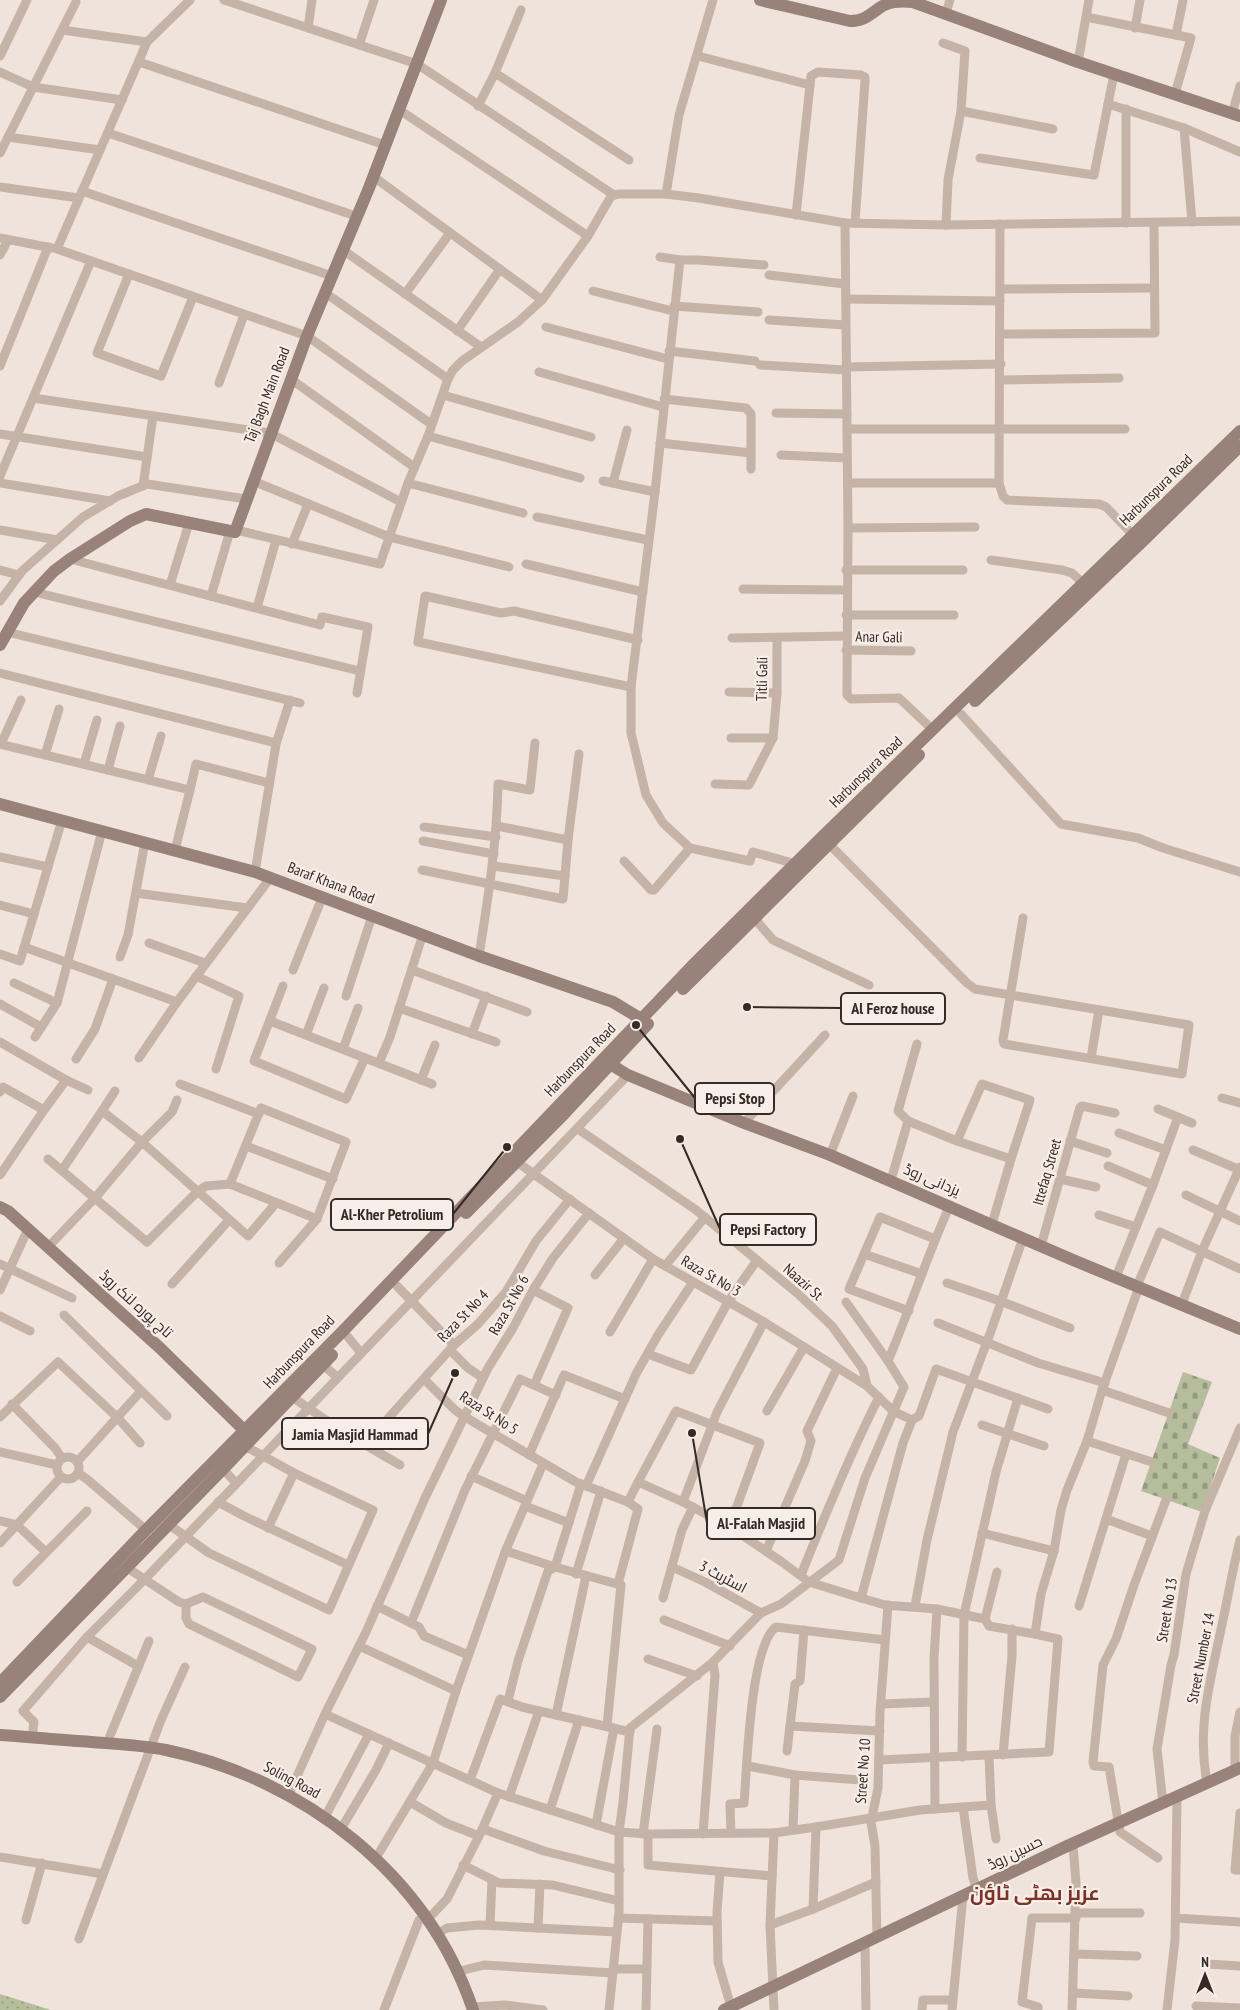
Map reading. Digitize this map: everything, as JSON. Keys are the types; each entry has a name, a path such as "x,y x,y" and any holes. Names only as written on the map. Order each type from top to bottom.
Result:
{"main road":[{"name":"Taj Bagh Main Road","path":"233,531 324,292 374,176 441,0"},
{"path":"760,0 850,22 863,20 878,8 895,2 913,2 1078,62 1236,115"},
{"name":"Harbunspura Road","path":"0,1683 146,1530 245,1431 322,1364 397,1286 465,1208 517,1162 610,1064 698,966 796,864 933,730 958,711 1192,485 1240,432"},
{"name":"Harbunspura Road","path":"0,1697 245,1446 289,1394 641,1019 698,966 755,919 1132,535 1240,446"},
{"path":"0,645 24,603 54,571 130,521 146,514 189,524 233,531"},
{"name":"Baraf Khana Road","path":"0,804 271,877 322,898 479,956 614,1002 641,1019"},
{"name":"یزدانی روڈ","path":"610,1064 628,1075 744,1123 891,1180 1041,1246 1240,1329"},
{"name":"تاج پورہ لنک روڈ","path":"0,1207 8,1211 160,1348 245,1431"},
{"name":"Soling Road","path":"0,1735 107,1743 152,1748 182,1754 219,1765 289,1794 342,1829 376,1858 402,1887 423,1920 437,1934 472,2008"},
{"name":"حسین روڈ","path":"727,2008 1073,1844 1237,1769"}],"street":[{"path":"0,56 26,0"},
{"path":"0,366 52,248 81,195 147,42 190,0"},
{"path":"224,0 251,4 308,28 417,64 614,195"},
{"path":"308,28 312,0"},
{"path":"359,45 374,0"},
{"path":"666,194 679,115 713,0"},
{"path":"946,13 950,0"},
{"path":"1078,62 1089,0"},
{"path":"1135,28 1140,0"},
{"path":"1176,35 1183,0"},
{"path":"0,153 76,2"},
{"path":"478,106 495,73 521,10"},
{"path":"1086,17 1191,38 1175,94"},
{"path":"62,30 147,42"},
{"path":"943,43 965,51 961,111 948,180 946,225"},
{"path":"698,56 810,85"},
{"path":"139,62 385,146"},
{"path":"0,72 33,87 122,100"},
{"path":"796,215 811,76 818,72 865,77 845,284 848,483 846,650 848,698 899,698 933,730"},
{"path":"495,73 629,160"},
{"path":"980,158 1094,175 1114,74"},
{"path":"1236,115 1240,86"},
{"path":"1108,104 1184,128 1240,152"},
{"path":"398,109 588,236"},
{"path":"1126,109 1126,223"},
{"path":"961,111 1053,129"},
{"path":"1184,128 1192,222"},
{"path":"108,133 356,216"},
{"path":"8,137 100,150"},
{"path":"374,176 542,300"},
{"path":"0,187 81,195 332,276"},
{"path":"211,596 233,531 380,564 414,467 453,370 462,361 518,322 542,300 588,236 610,198 614,195 666,194 850,223 946,225 1240,221"},
{"path":"1000,334 1155,333 1154,223"},
{"path":"1000,224 999,483 1003,496 1008,500 1099,504 1106,507 1132,535"},
{"path":"405,294 450,233"},
{"path":"0,255 4,239 52,248 307,336 432,424"},
{"path":"343,250 481,348"},
{"path":"660,257 764,265"},
{"path":"680,260 673,308 655,492 631,687 631,733 646,795 663,823 690,848 750,862 753,852 796,864"},
{"path":"0,476 91,261"},
{"path":"456,331 500,269"},
{"path":"129,274 97,353 161,376 193,297"},
{"path":"769,275 845,284"},
{"path":"1001,289 1154,288"},
{"path":"593,290 673,308 758,312"},
{"path":"324,292 448,379"},
{"path":"846,300 1000,300"},
{"path":"219,383 244,314"},
{"path":"769,320 845,325"},
{"path":"546,327 669,355 757,363 846,369 1000,364"},
{"path":"539,372 664,403 746,408 751,414 751,469"},
{"path":"1000,380 1118,378"},
{"path":"292,380 414,467"},
{"path":"443,395 591,437"},
{"path":"33,398 270,433 401,502"},
{"path":"776,413 847,414"},
{"path":"143,486 152,416"},
{"path":"847,429 1125,429"},
{"path":"614,483 627,430"},
{"path":"0,434 147,456"},
{"path":"428,436 580,478"},
{"path":"660,443 751,453"},
{"path":"781,455 847,458"},
{"path":"603,481 655,492"},
{"path":"252,482 389,537 509,567"},
{"path":"0,483 110,501"},
{"path":"408,483 523,513"},
{"path":"848,483 999,483"},
{"path":"0,601 19,575 84,517 110,501 147,484 246,499"},
{"path":"292,544 308,504"},
{"path":"538,517 648,540"},
{"path":"170,585 189,524"},
{"path":"848,528 976,527"},
{"path":"0,530 56,540"},
{"path":"257,608 276,540"},
{"path":"70,559 320,625 322,618 368,627 357,693"},
{"path":"991,560 1062,570 1072,573 1083,583"},
{"path":"526,564 643,592"},
{"path":"0,570 19,575"},
{"path":"846,570 963,570"},
{"path":"744,589 847,590"},
{"path":"34,592 360,671"},
{"path":"631,687 418,642 425,596 501,613 514,611 638,640"},
{"path":"846,615 954,615"},
{"path":"8,632 300,703"},
{"name":"Titli Gali","path":"715,784 749,785 772,738 776,692 776,638 846,636"},
{"path":"732,638 776,638"},
{"name":"Anar Gali","path":"846,650 911,651"},
{"path":"0,673 276,743"},
{"path":"729,692 776,692"},
{"path":"21,700 1,744 190,790"},
{"path":"255,872 276,743 290,700"},
{"path":"45,755 59,709"},
{"path":"958,711 1061,824 1138,838 1163,848 1240,872"},
{"path":"84,764 98,720"},
{"path":"108,770 120,726"},
{"path":"148,780 160,736"},
{"path":"731,738 772,738"},
{"path":"479,956 493,866 497,826 498,784 530,790 535,743"},
{"path":"422,870 563,899 568,840 580,754"},
{"path":"175,850 196,764 269,783"},
{"path":"0,954 20,961 62,820"},
{"path":"497,826 568,840"},
{"path":"424,827 496,837"},
{"path":"35,1037 57,1003 102,831"},
{"path":"423,841 494,854"},
{"path":"120,957 128,935 145,842"},
{"path":"829,844 975,989 1010,996 1189,1025 1183,1073 1004,1044 1010,996 1023,918"},
{"path":"624,861 651,890 654,890 690,848"},
{"path":"0,857 48,868"},
{"path":"493,866 565,876"},
{"path":"139,1058 205,963 271,877"},
{"path":"136,893 247,908"},
{"path":"293,970 322,898"},
{"path":"0,905 34,914"},
{"path":"346,996 372,916"},
{"path":"755,919 773,940 869,985"},
{"path":"379,1063 400,1008 423,934"},
{"path":"149,943 205,963"},
{"path":"24,947 177,1002"},
{"path":"412,970 528,1012"},
{"path":"196,976 239,996 216,1069"},
{"path":"76,1059 95,1029 113,979"},
{"path":"14,983 57,1003"},
{"path":"283,986 254,1061 345,1103 365,1058"},
{"path":"306,1035 324,988"},
{"path":"472,1034 486,996"},
{"path":"0,1004 42,1027"},
{"path":"343,1049 358,1008"},
{"path":"400,1008 496,1042"},
{"path":"1091,1058 1099,1010"},
{"path":"270,1021 432,1084"},
{"path":"744,1123 825,1035"},
{"path":"0,1042 66,1080 88,1090"},
{"path":"918,1044 898,1111 908,1122 1011,1159"},
{"path":"420,1080 435,1045"},
{"path":"32,1738 34,1722 23,1711 87,1637 144,1580 628,1075"},
{"path":"0,1175 4,1162 66,1080"},
{"path":"180,1084 259,1114"},
{"path":"957,1141 982,1084 1030,1100 992,1224"},
{"path":"0,1092 3,1087 44,1110"},
{"path":"62,1170 115,1091"},
{"path":"830,1155 853,1096"},
{"path":"1222,1098 1240,1103"},
{"path":"48,1247 95,1198 142,1142 172,1112 177,1100"},
{"name":"Ittefaq Street","path":"1041,1246 1080,1106 1115,1113"},
{"path":"230,1184 261,1108 346,1142 317,1219 279,1263"},
{"path":"1158,1109 1192,1123"},
{"path":"102,1110 142,1142 248,1236 276,1203"},
{"path":"1116,1277 1154,1185 1178,1117"},
{"path":"891,1180 908,1122"},
{"name":"Naazir St","path":"578,1128 706,1217 797,1293 832,1326 863,1369 866,1386"},
{"path":"1119,1133 1166,1150"},
{"path":"1070,1141 1107,1153"},
{"path":"246,1146 333,1179"},
{"path":"1182,1304 1202,1251 1240,1169 1194,1150"},
{"path":"48,1159 147,1242 198,1191 206,1186 230,1184 317,1219"},
{"name":"Raza St No 3","path":"517,1162 653,1259 764,1322 866,1386 893,1411"},
{"path":"1108,1166 1154,1185"},
{"path":"1060,1179 1096,1187"},
{"path":"1186,1195 1240,1221"},
{"name":"Raza St No 4","path":"365,1444 452,1347 478,1324 506,1292 536,1240 570,1199"},
{"path":"888,1360 950,1205"},
{"name":"Raza St No 6","path":"289,1794 325,1714 359,1646 425,1498 483,1378 553,1258 589,1213"},
{"path":"1099,1215 1136,1227"},
{"path":"666,1266 706,1217"},
{"path":"909,1311 849,1289 880,1217 935,1239"},
{"path":"172,1284 229,1220"},
{"path":"0,1290 28,1229"},
{"path":"1035,1634 1040,1594 1054,1551 1067,1490 1086,1441 1138,1287 1160,1232 1240,1269"},
{"path":"595,1275 624,1238"},
{"path":"915,1606 927,1540 953,1432 1023,1238"},
{"path":"864,1254 922,1274"},
{"path":"610,1332 653,1259"},
{"path":"648,1354 691,1370 728,1302 757,1260"},
{"path":"0,1264 72,1298"},
{"path":"508,1702 518,1661 548,1572 554,1567 584,1485 648,1354 692,1282"},
{"path":"947,1283 1070,1328"},
{"path":"397,1286 452,1347 468,1368 483,1378"},
{"path":"533,1290 568,1308 534,1385"},
{"path":"609,2010 619,1901 619,1832 624,1802 630,1728 714,1662 761,1613 781,1604 840,1560 865,1478 904,1388 888,1360 846,1302"},
{"path":"64,1315 167,1416"},
{"path":"0,1316 30,1331"},
{"path":"683,1502 712,1425 764,1322"},
{"path":"938,1323 1038,1363 1104,1386 1169,1413"},
{"path":"348,1337 361,1353"},
{"path":"767,1411 804,1347"},
{"path":"0,1417 58,1362 118,1418 140,1443"},
{"path":"322,1364 337,1377"},
{"path":"766,1551 805,1461 811,1441 807,1431 837,1368"},
{"path":"860,1598 903,1443 912,1420 919,1416 936,1369 1048,1409"},
{"path":"529,1455 564,1375 625,1399"},
{"path":"411,1623 471,1476 520,1379 556,1394"},
{"name":"Raza St No 5","path":"424,1380 455,1410 543,1464 584,1485 628,1502"},
{"path":"141,1391 77,1462 78,1472 146,1530"},
{"path":"289,1394 346,1433 400,1465"},
{"path":"802,1575 855,1444 880,1397"},
{"path":"962,1757 964,1615 996,1472 1018,1398"},
{"path":"12,1404 55,1448 60,1462"},
{"path":"618,1584 638,1509 628,1502 676,1411 760,1443 736,1506 726,1525"},
{"path":"893,1411 912,1420"},
{"path":"982,1425 1044,1446"},
{"name":"Street No 13","path":"1163,1803 1157,1749 1186,1574 1205,1511 1240,1428"},
{"path":"1086,1441 1152,1462"},
{"path":"168,1524 210,1553 328,1610 373,1510 294,1473 245,1446"},
{"path":"0,1452 60,1462"},
{"path":"1078,1606 1126,1454"},
{"path":"61,1477 57,1469 60,1462 68,1457 77,1462"},
{"path":"376,1858 433,1763 468,1655 506,1551 543,1464"},
{"path":"223,1469 236,1483"},
{"path":"61,1477 70,1479 78,1472"},
{"path":"268,1528 294,1473"},
{"path":"471,1476 569,1523"},
{"path":"0,1543 61,1477"},
{"path":"638,1482 683,1502 726,1525 802,1575 809,1582 888,1605 937,1609 985,1619"},
{"path":"576,1574 600,1491"},
{"path":"1158,1858 1122,1834 1118,1823 1109,1767 1097,1767 1094,1766 1093,1762 1103,1665 1116,1639 1166,1500"},
{"path":"218,1502 348,1566"},
{"path":"663,1598 682,1530 693,1507"},
{"path":"17,1582 87,1511"},
{"path":"1106,1519 1152,1536"},
{"path":"0,1521 17,1525 46,1552"},
{"path":"982,1533 1054,1551"},
{"name":"Street Number 14","path":"1207,1783 1203,1763 1202,1738 1204,1707 1230,1578 1240,1540"},
{"path":"506,1551 576,1574 621,1585 610,1727 596,1825"},
{"path":"126,1566 179,1602 186,1604 203,1597 312,1649 298,1678 189,1624 186,1618 186,1604"},
{"name":"اسٹریٹ 3","path":"672,1566 761,1613"},
{"path":"880,1760 1049,1752 1058,1639 989,1626 985,1619 997,1572"},
{"path":"556,1714 586,1576"},
{"name":"Street No 10","path":"877,1938 872,1818 878,1788 881,1704 888,1605"},
{"path":"377,1606 419,1627 424,1636 468,1655"},
{"path":"935,1809 933,1702 937,1609"},
{"path":"664,1620 730,1646"},
{"path":"731,1833 730,1804 744,1803 759,1660 771,1630 776,1627 885,1640"},
{"path":"1004,1755 1012,1656 1012,1629"},
{"path":"787,1751 795,1684 800,1681 804,1630"},
{"path":"87,1637 138,1666"},
{"path":"107,1743 149,1641"},
{"path":"359,1646 456,1691"},
{"path":"648,1659 697,1676"},
{"path":"703,1834 715,1675 714,1662"},
{"path":"79,1939 164,1713 186,1667"},
{"path":"470,1780 500,1699 539,1711 630,1732"},
{"path":"881,1704 933,1702"},
{"path":"509,1797 539,1711"},
{"path":"1237,1769 1235,1736 1240,1712"},
{"path":"325,1714 498,1793 619,1832 646,1834 774,1833 872,1818 877,1815 991,1805"},
{"path":"550,1810 579,1720"},
{"path":"790,1726 880,1731"},
{"path":"657,1729 646,1834 648,1865 772,1876"},
{"path":"325,1817 369,1734"},
{"path":"342,1829 376,1770 389,1743"},
{"path":"989,1756 991,1805 996,1839"},
{"path":"748,1766 795,1775 860,1780"},
{"path":"794,1830 795,1775"},
{"path":"384,2010 423,1920 447,1899 481,1833 498,1793"},
{"path":"1167,2010 1176,1918 1177,1796"},
{"path":"410,1802 446,1823 620,1870"},
{"path":"963,1807 973,1878 977,1890"},
{"path":"1240,1813 1235,1870 1240,1870"},
{"path":"813,1909 816,1827"},
{"path":"774,1833 770,1925 774,2010"},
{"path":"1072,2010 1076,1915 1073,1844"},
{"path":"0,1857 103,1874"},
{"path":"26,1920 42,1863"},
{"path":"463,1866 499,1883 540,1884 577,1890 619,1901"},
{"path":"720,1872 717,1921 718,1962 727,2008"},
{"path":"490,1925 492,1880"},
{"path":"770,1925 876,1882"},
{"path":"538,1928 540,1884"},
{"path":"952,2010 963,1896"},
{"path":"1038,2010 1038,2007 1022,2002 1032,1918 1140,1914"},
{"path":"618,1918 717,1921"},
{"path":"1176,1918 1240,1922"},
{"path":"646,2010 648,1919"},
{"path":"437,1934 447,1928 460,1925 617,1932"},
{"path":"865,1944 866,2010"},
{"path":"1075,1954 1137,1956"},
{"path":"1207,1964 1240,1966"},
{"path":"456,1972 484,1966 613,1971 646,1969"},
{"path":"1074,1993 1128,1996"},
{"path":"922,2010 923,2000 953,2000"},
{"path":"472,2008 505,2005 537,2010"},
{"path":"1196,2006 1240,2008"}],"green space":[{"path":"1183,1372 1212,1382 1188,1444 1220,1458 1202,1512 1141,1491"},
{"path":"0,1994 51,2010 0,2010"}],"place":[{"name":"Al Feroz house","path":"747,1007"},
{"name":"Pepsi Stop","path":"636,1025"},
{"name":"Pepsi Factory","path":"680,1139"},
{"name":"Al-Kher Petrolium","path":"507,1147"},
{"name":"Jamia Masjid Hammad","path":"455,1373"},
{"name":"Al-Falah Masjid","path":"692,1433"}],"district":[{"name":"عزیز بھٹی ٹاؤن","path":"1035,1893"}]}
